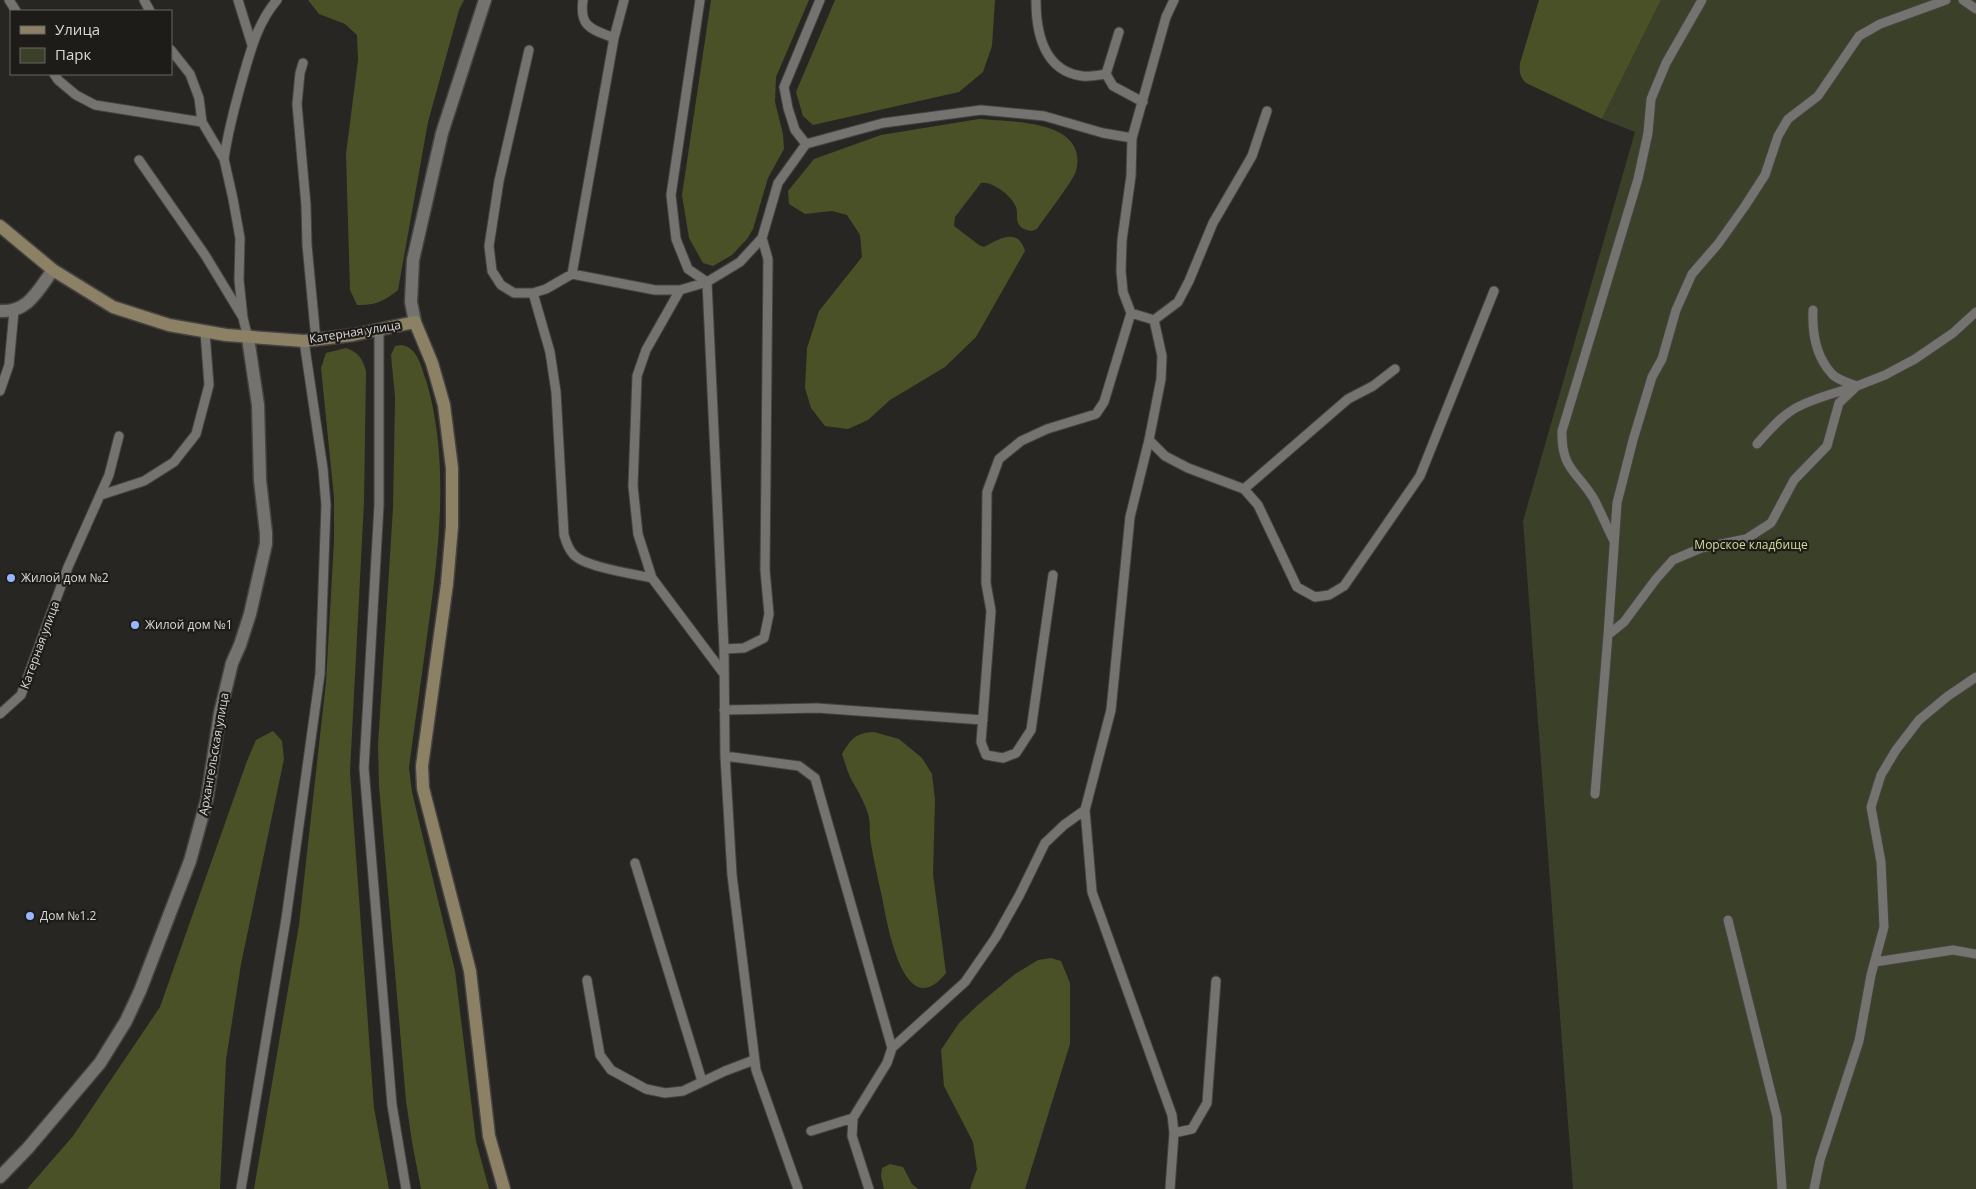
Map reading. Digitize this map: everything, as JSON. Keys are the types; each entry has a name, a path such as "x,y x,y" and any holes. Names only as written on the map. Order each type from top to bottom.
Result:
{"main road":[{"name":"Катерная улица","path":"0,226 53,270 113,307 170,325 248,338 310,340 379,330 415,322"},
{"path":"415,322 432,363 444,405 452,468 452,526 448,584 422,766 423,788 470,971 489,1136 504,1189"}],"street":[{"path":"415,322 411,302 413,260 442,134 485,0"},
{"path":"0,311 14,311 32,299 53,270"},
{"name":"Архангельская улица","path":"0,1177 67,1103 100,1063 118,1036 140,991 190,861 208,799 220,713 232,663 250,614 266,544 260,480 258,405 248,338"}],"lane":[{"path":"238,0 253,46"},
{"path":"224,160 229,124 253,46 260,25 277,0"},
{"path":"583,0 582,17 585,24 590,29 614,38"},
{"path":"572,274 614,38 624,0"},
{"path":"700,0 670,195 676,239 688,269 707,282"},
{"path":"806,144 795,130 784,87 820,0"},
{"path":"1036,0 1041,41 1052,61 1068,72 1084,76 1106,74"},
{"path":"1053,575 1031,730 1016,753 1003,758 986,754 981,742 991,611 986,582 987,492 999,459 1021,441 1047,429 1096,414 1104,402 1131,313 1123,292 1121,271 1122,240 1131,176 1132,138 1166,16 1174,0"},
{"path":"1614,542 1593,498 1570,470 1562,445 1562,431 1638,179 1648,132 1651,99 1666,63 1702,0"},
{"path":"1595,794 1617,503 1633,440 1652,378 1662,359 1676,310 1692,274 1718,244 1746,206 1765,175 1778,136 1788,120 1818,96 1859,36 1880,24 1946,0"},
{"path":"1964,0 1976,9"},
{"path":"1119,32 1106,74 1113,86 1143,102"},
{"path":"529,50 499,181 489,246 492,271 501,285 514,292 533,293 546,289 572,274 655,290 680,290 707,282 740,262 762,238 778,183 806,144 882,123 981,110 1044,116 1103,134 1132,138"},
{"path":"172,51 190,74 199,98 202,122 224,160 240,238 239,280 243,318 248,338"},
{"path":"241,1189 286,919 320,674 326,505 310,340 306,205 296,104 303,62"},
{"path":"55,75 76,95 95,105 202,122"},
{"path":"1154,320 1178,302 1182,295 1214,223 1252,156 1267,111"},
{"path":"139,160 205,255 243,318"},
{"path":"724,649 744,648 764,638 769,614 765,570 768,259 762,238"},
{"path":"707,282 724,649 725,756 732,875 754,1060 798,1189"},
{"path":"680,290 646,350 637,376 633,486 638,534 652,578 724,674"},
{"path":"1149,440 1166,456 1188,468 1244,489 1258,505 1297,587 1314,597 1329,595 1344,586 1420,476 1494,291"},
{"path":"533,293 550,352 554,384 564,534 567,544 575,556 588,563 652,578"},
{"path":"1813,310 1812,329 1819,352 1832,375 1857,386"},
{"path":"0,391 9,365 14,311"},
{"path":"1757,444 1793,410 1818,398 1886,375 1915,359 1953,333 1976,312"},
{"path":"1131,313 1154,320"},
{"path":"1154,320 1162,356 1160,379 1149,440 1130,517 1111,710 1085,810 1092,892 1172,1115 1174,1133 1170,1189"},
{"path":"379,330 379,505 364,768 392,1105 406,1189"},
{"path":"100,495 144,481 174,462 196,434 209,384 205,332"},
{"path":"1244,489 1348,399 1374,386 1394,369"},
{"path":"1608,635 1624,622 1656,579 1673,560 1701,548 1746,539 1771,523 1794,480 1827,446 1839,403 1857,386"},
{"name":"Катерная улица","path":"0,714 21,695 68,567 114,459 119,436"},
{"path":"1814,1189 1820,1160 1859,1041 1884,927 1881,862 1871,807 1880,775 1919,720 1948,696 1972,684 1976,677"},
{"path":"724,710 817,708 983,720"},
{"path":"725,756 799,766 815,778 892,1048"},
{"path":"868,1189 852,1136 853,1118 887,1064 892,1048 965,982 996,937 1045,843 1064,824 1085,810"},
{"path":"635,863 702,1081"},
{"path":"1728,920 1777,1117 1782,1189"},
{"path":"1875,962 1953,950 1976,954"},
{"path":"587,980 600,1055 611,1070 646,1090 665,1093 683,1091 702,1081 754,1060"},
{"path":"1174,1133 1192,1129 1208,1103 1216,980"},
{"path":"811,1131 853,1118"}],"green space":[{"path":"308,0 464,0 459,10 428,122 398,290 383,300 374,303 357,305 350,290 346,154 358,60 357,35 345,24 319,14"},
{"path":"711,0 809,0 776,77 775,102 783,134 784,149 768,178 753,229 747,239 732,255 713,266 703,263 689,238 682,195"},
{"path":"835,0 995,0 992,46 983,72 959,92 813,125 803,116 796,92"},
{"path":"1539,0 1661,0 1602,119 1526,83 1522,78 1520,63"},
{"name":"Морское кладбище","path":"1661,0 1976,0 1976,1189 1573,1189 1523,521 1635,132 1602,119"},
{"path":"979,119 1027,123 1059,132 1071,141 1077,154 1074,176 1037,229 1032,231 1024,229 1019,225 1016,207 1006,194 991,184 981,183 955,217 954,226 984,247 1002,238 1013,237 1018,239 1025,251 976,337 945,367 890,400 868,420 848,429 825,426 811,408 805,388 807,348 819,311 862,257 860,235 847,215 832,211 805,214 789,204 788,191 814,159 881,135"},
{"path":"402,345 412,350 415,354 426,380 438,441 440,473 439,536 436,567 409,768 412,792 455,971 476,1141 489,1189 421,1189 406,1101 379,786 378,745 393,508 395,397 391,355 395,346"},
{"path":"346,348 359,356 366,371 364,502 350,772 374,1108 389,1189 254,1189 299,925 326,682 334,541 334,497 321,368 326,353"},
{"path":"273,731 282,741 284,759 241,964 226,1060 220,1189 27,1189 73,1136 160,1007 247,761 256,740"},
{"path":"874,732 899,739 922,758 932,774 935,800 933,874 946,973 931,986 919,987 909,979 900,965 884,910 871,844 868,814 842,754 848,744 858,735"},
{"path":"1051,958 1061,961 1070,983 1070,1044 1025,1189 970,1189 977,1169 973,1142 944,1086 941,1050 959,1023 979,1004 1015,974 1038,960"},
{"path":"890,1164 903,1167 912,1184 918,1189 884,1189 881,1176 882,1168"}],"place":[{"name":"Жилой дом №2","path":"11,578"},
{"name":"Жилой дом №1","path":"135,625"},
{"name":"Дом №1.2","path":"30,916"}]}
